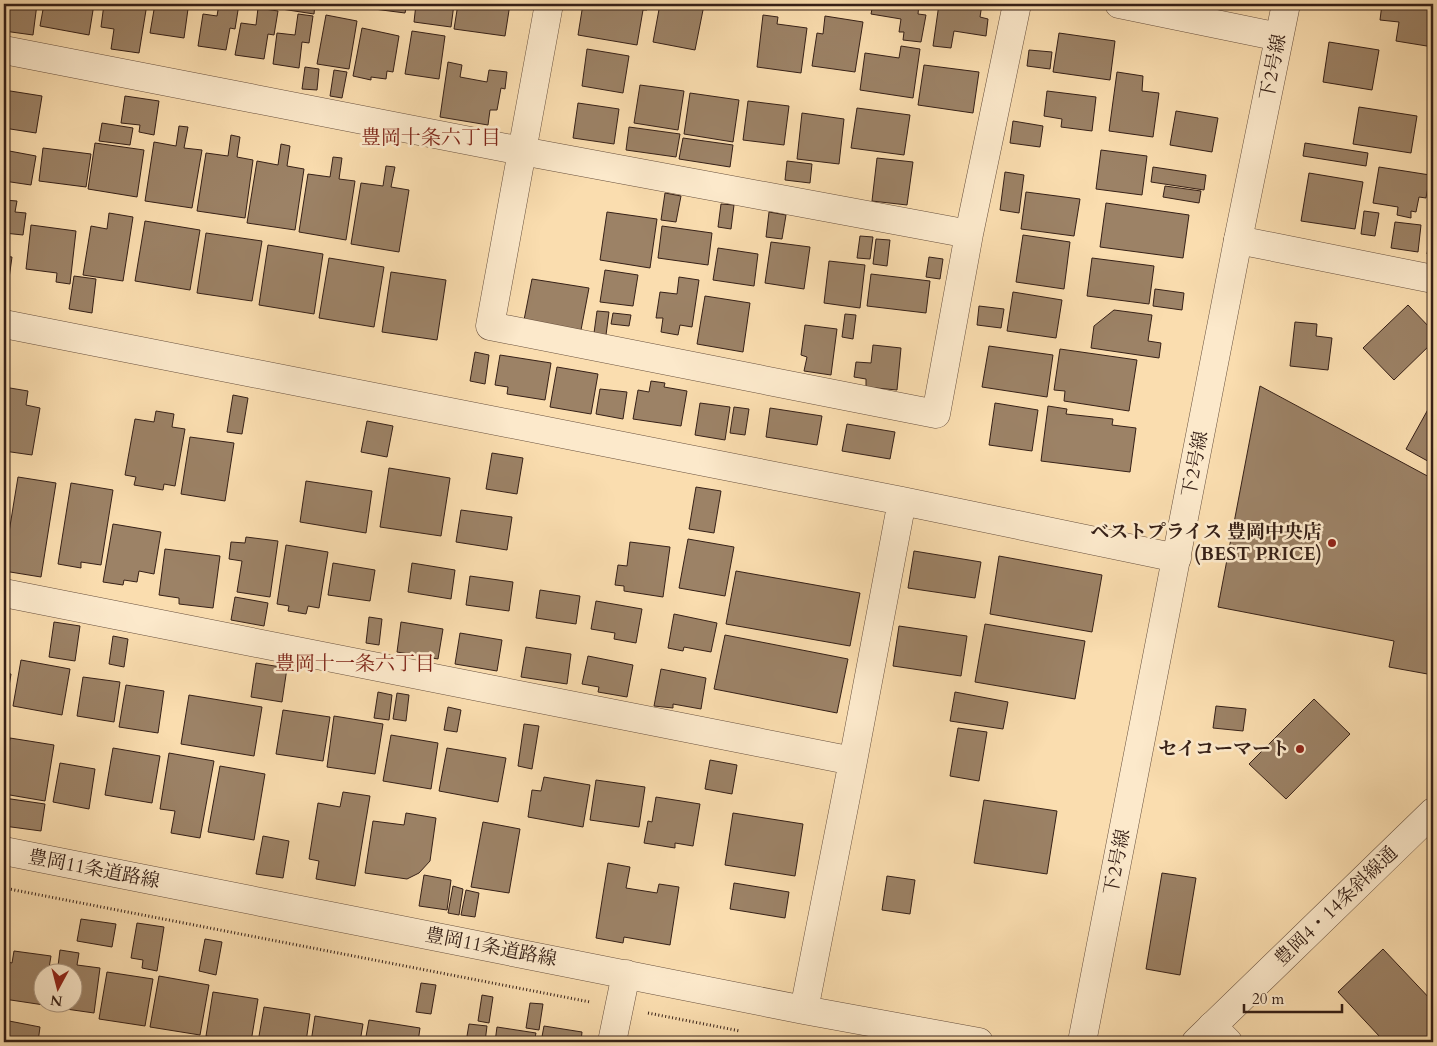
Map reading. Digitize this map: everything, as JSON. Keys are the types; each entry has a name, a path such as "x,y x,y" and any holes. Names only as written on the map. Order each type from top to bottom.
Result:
{"street":[{"path":"549,4 490,326 936,414 969,234 1017,4"},
{"path":"1119,4 1279,37"},
{"name":"下2号線","path":"1082,1042 1238,240 1286,4"},
{"path":"4,50 522,151 969,234"},
{"path":"1238,240 1433,279"},
{"path":"4,324 902,501 1177,558"},
{"path":"804,1010 902,501"},
{"path":"4,593 853,760"},
{"name":"豊岡4・14条斜線通","path":"1212,1037 1433,812"},
{"name":"豊岡11条道路線","path":"4,851 804,1010 979,1042"},
{"path":"612,1042 626,974"}],"path":[{"path":"4,888 741,1031"}],"building":[{"path":"4,4 37,4 33,35 4,31"},
{"path":"44,4 94,4 89,35 40,26"},
{"path":"104,4 147,4 139,53 111,49 114,29 101,27"},
{"path":"155,4 188,9 184,38 150,33"},
{"path":"219,4 239,4 235,29 230,28 226,50 198,46 203,14 217,16"},
{"path":"262,4 315,4 314,14 262,6"},
{"path":"375,4 407,4 405,13 374,9"},
{"path":"416,4 454,4 451,27 414,22"},
{"path":"458,4 510,4 505,36 454,29"},
{"path":"583,4 648,4 647,10 643,10 637,45 578,35"},
{"path":"660,4 704,5 695,50 653,42"},
{"path":"873,4 919,4 918,14 926,15 921,42 903,40 904,32 899,32 901,19 871,14"},
{"path":"939,4 982,4 980,17 988,19 986,36 954,31 951,48 933,46"},
{"path":"1382,4 1433,4 1433,47 1396,41 1399,22 1380,20"},
{"path":"258,8 278,11 274,35 268,34 264,59 235,55 241,23 256,25"},
{"path":"298,14 313,16 309,43 302,42 299,68 273,64 277,33 295,35"},
{"path":"326,15 357,21 349,69 317,64"},
{"path":"763,15 778,17 777,24 807,28 801,73 757,67"},
{"path":"825,16 863,22 855,72 812,66 817,33 823,34"},
{"path":"362,28 399,36 393,72 387,71 386,79 371,77 371,80 353,76"},
{"path":"412,31 445,36 439,79 405,74"},
{"path":"1059,33 1115,41 1110,80 1053,72"},
{"path":"1329,42 1379,50 1372,90 1323,82"},
{"path":"901,46 920,49 913,98 860,90 865,53 899,58"},
{"path":"587,49 629,56 623,93 582,86"},
{"path":"1029,50 1052,52 1050,69 1027,66"},
{"path":"448,62 462,65 460,77 487,82 489,70 507,72 505,89 501,88 497,110 490,110 488,125 440,117"},
{"path":"924,65 979,72 973,113 918,105"},
{"path":"305,67 319,69 317,90 302,89"},
{"path":"334,70 347,72 342,98 330,96"},
{"path":"1117,72 1143,76 1142,91 1159,93 1153,137 1109,131"},
{"path":"640,85 684,91 678,130 634,123"},
{"path":"4,90 42,96 36,133 4,128"},
{"path":"1047,91 1096,97 1092,131 1061,127 1062,119 1044,116"},
{"path":"690,93 739,100 733,142 684,134"},
{"path":"125,96 159,101 154,135 139,132 140,125 121,123"},
{"path":"748,101 789,106 784,145 743,140"},
{"path":"578,103 619,109 614,144 573,138"},
{"path":"1359,107 1417,116 1411,153 1353,144"},
{"path":"857,108 910,115 904,155 851,148"},
{"path":"1176,111 1218,118 1212,152 1170,145"},
{"path":"802,113 844,119 839,164 797,159"},
{"path":"1013,121 1043,126 1040,147 1010,143"},
{"path":"102,123 133,128 130,145 99,141"},
{"path":"179,126 188,127 184,148 202,150 192,208 145,201 154,142 176,146"},
{"path":"629,127 680,134 676,157 626,150"},
{"path":"231,135 240,137 237,157 253,160 245,218 197,211 206,153 228,156"},
{"path":"683,138 733,145 730,167 679,159"},
{"path":"95,143 144,150 137,197 88,189"},
{"path":"1305,143 1368,153 1366,166 1303,156"},
{"path":"281,144 290,146 287,166 304,169 295,230 247,223 257,161 278,165"},
{"path":"43,148 91,154 86,187 39,181"},
{"path":"4,150 36,156 31,185 4,181"},
{"path":"1101,150 1147,156 1142,195 1096,189"},
{"path":"333,157 342,158 339,179 355,181 346,240 299,232 308,174 330,177"},
{"path":"877,158 913,162 907,205 872,201"},
{"path":"787,161 812,164 810,183 785,180"},
{"path":"386,166 395,167 391,187 409,190 399,252 351,244 361,183 383,186"},
{"path":"1153,167 1206,175 1204,190 1151,182"},
{"path":"1379,167 1430,175 1426,198 1419,197 1416,212 1411,211 1411,218 1397,215 1398,207 1373,203"},
{"path":"1005,172 1024,175 1019,213 1000,210"},
{"path":"1309,173 1363,182 1355,229 1301,221"},
{"path":"1165,186 1201,191 1199,203 1163,197"},
{"path":"1026,192 1080,199 1074,236 1021,229"},
{"path":"665,193 681,196 676,222 661,220"},
{"path":"4,200 17,201 15,212 26,213 23,235 4,233"},
{"path":"1106,203 1189,215 1183,258 1100,247"},
{"path":"721,204 734,205 731,229 718,227"},
{"path":"1364,211 1379,213 1375,236 1361,234"},
{"path":"607,212 657,219 650,268 600,260"},
{"path":"769,212 786,215 782,239 766,237"},
{"path":"109,213 133,217 123,281 83,275 91,226 107,229"},
{"path":"1433,219 1433,255 1427,254"},
{"path":"145,221 200,230 190,290 135,281"},
{"path":"1395,222 1421,225 1418,252 1391,248"},
{"path":"31,225 76,231 70,284 56,282 57,273 26,269"},
{"path":"662,226 712,233 708,265 658,258"},
{"path":"206,233 262,241 252,301 197,293"},
{"path":"1023,235 1070,242 1064,289 1016,282"},
{"path":"860,236 873,237 870,259 857,258"},
{"path":"876,239 890,240 887,266 873,264"},
{"path":"771,242 810,247 804,289 765,283"},
{"path":"268,245 323,254 314,314 259,305"},
{"path":"718,248 758,254 754,286 713,280"},
{"path":"4,256 12,257 7,293 4,292"},
{"path":"929,257 943,259 940,279 926,277"},
{"path":"329,258 384,267 374,327 319,318"},
{"path":"1092,258 1154,266 1149,304 1087,296"},
{"path":"829,261 865,265 860,308 824,303"},
{"path":"605,270 638,275 633,306 600,302"},
{"path":"391,272 446,280 437,340 382,332"},
{"path":"871,274 930,281 926,313 867,306"},
{"path":"74,276 96,279 92,313 69,309"},
{"path":"679,277 699,280 692,327 680,325 678,335 661,332 663,318 656,318 660,292 677,294"},
{"path":"532,279 589,288 581,330 524,320"},
{"path":"1155,289 1184,293 1182,310 1153,306"},
{"path":"1013,292 1062,300 1056,338 1007,331"},
{"path":"705,296 750,303 743,352 697,344"},
{"path":"1408,305 1433,331 1433,342 1394,380 1363,348"},
{"path":"979,306 1004,309 1001,328 977,325"},
{"path":"1114,310 1152,315 1148,341 1161,343 1159,358 1091,348 1094,326"},
{"path":"597,311 609,312 606,335 594,333"},
{"path":"613,313 631,315 629,326 611,324"},
{"path":"845,314 856,315 853,339 842,337"},
{"path":"1295,322 1317,324 1316,336 1332,338 1328,370 1290,366"},
{"path":"805,325 837,329 831,375 804,371 807,357 801,355"},
{"path":"873,345 901,348 897,390 866,387 866,379 854,377 856,362 871,363"},
{"path":"989,346 1053,355 1047,397 982,387"},
{"path":"1060,349 1137,360 1129,411 1064,401 1065,391 1054,390"},
{"path":"475,352 489,355 485,384 470,381"},
{"path":"500,355 551,363 545,400 507,394 508,387 495,385"},
{"path":"557,367 598,374 591,414 550,407"},
{"path":"651,381 665,383 664,387 687,391 681,426 633,419 638,390 649,392"},
{"name":"ベストプライス 豊岡中央店 (BEST PRICE)","path":"1260,386 1433,479 1433,675 1389,667 1394,641 1218,607"},
{"path":"4,387 28,391 26,405 40,408 32,455 4,451"},
{"path":"600,389 627,392 623,419 596,414"},
{"path":"233,395 248,398 242,434 227,432"},
{"path":"700,403 730,407 725,440 695,435"},
{"path":"995,403 1038,410 1032,451 989,445"},
{"path":"1431,404 1433,405 1433,464 1406,449"},
{"path":"1048,406 1067,409 1066,414 1113,419 1112,425 1136,428 1130,472 1041,461"},
{"path":"734,407 749,409 745,435 730,433"},
{"path":"770,408 822,416 817,445 766,437"},
{"path":"156,411 174,414 172,427 185,429 175,486 164,484 163,490 134,485 136,477 125,475 135,419 154,422"},
{"path":"367,421 393,426 387,457 361,452"},
{"path":"847,424 895,432 890,459 842,451"},
{"path":"190,437 234,443 225,501 181,494"},
{"path":"492,453 523,458 517,494 486,489"},
{"path":"389,468 450,478 441,536 380,527"},
{"path":"18,477 56,483 41,577 4,571"},
{"path":"306,481 372,491 366,533 300,522"},
{"path":"71,483 113,490 101,565 81,562 81,568 58,564"},
{"path":"696,487 721,491 714,533 689,529"},
{"path":"461,510 512,517 507,550 456,542"},
{"path":"113,524 161,532 154,574 139,571 137,582 124,580 123,585 103,582"},
{"path":"246,537 278,541 270,597 237,592 242,561 229,559 231,542 245,543"},
{"path":"688,539 734,547 725,596 679,588"},
{"path":"630,542 670,547 663,597 624,591 624,586 615,585 618,565 627,566"},
{"path":"286,545 328,552 319,608 308,606 306,614 288,611 289,606 277,604"},
{"path":"165,549 220,556 213,608 179,604 179,598 159,595"},
{"path":"914,551 981,562 975,598 908,588"},
{"path":"999,556 1102,575 1092,632 990,614"},
{"path":"333,563 375,570 370,601 328,595"},
{"path":"412,563 455,570 451,599 408,592"},
{"path":"736,571 860,593 850,646 726,624"},
{"path":"470,576 513,582 509,611 466,605"},
{"path":"540,590 580,596 576,624 536,618"},
{"path":"235,597 268,603 264,626 231,620"},
{"path":"596,601 642,609 636,643 614,639 615,633 591,629"},
{"path":"674,614 717,623 711,652 684,647 683,651 668,648"},
{"path":"369,617 382,619 379,645 366,643"},
{"path":"54,622 80,626 75,661 49,657"},
{"path":"401,622 443,629 438,659 397,652"},
{"path":"985,624 1085,641 1075,699 975,682"},
{"path":"899,626 967,636 961,676 893,666"},
{"path":"460,633 502,640 497,671 455,664"},
{"path":"725,635 848,659 837,713 714,689"},
{"path":"113,636 128,639 124,667 109,664"},
{"path":"526,647 571,654 567,684 521,677"},
{"path":"588,656 633,665 627,697 598,692 599,687 582,684"},
{"path":"21,660 70,669 62,715 13,706"},
{"path":"256,663 287,668 282,702 251,697"},
{"path":"661,669 706,678 701,709 673,704 673,708 654,706"},
{"path":"4,673 11,674 5,712 4,712"},
{"path":"83,677 120,682 114,722 77,716"},
{"path":"126,685 164,691 158,733 119,727"},
{"path":"378,692 392,695 389,720 374,718"},
{"path":"955,692 1008,702 1003,729 950,721"},
{"path":"397,693 409,695 406,721 393,719"},
{"path":"189,695 262,707 254,756 181,744"},
{"name":"セイコーマート","path":"1314,699 1350,734 1286,799 1249,764"},
{"path":"1216,706 1246,709 1243,731 1213,728"},
{"path":"448,707 461,710 457,732 444,730"},
{"path":"283,710 330,717 323,761 276,754"},
{"path":"334,716 383,724 375,774 327,767"},
{"path":"524,724 539,726 532,769 518,766"},
{"path":"958,728 987,732 979,781 950,776"},
{"path":"391,735 438,743 431,789 383,781"},
{"path":"10,738 54,745 45,801 4,794 4,778"},
{"path":"113,748 160,756 152,803 105,795"},
{"path":"447,748 506,758 498,802 439,791"},
{"path":"169,753 214,761 200,838 171,833 175,811 160,809"},
{"path":"710,760 737,765 732,794 705,789"},
{"path":"60,763 95,769 89,809 53,802"},
{"path":"220,766 265,774 254,840 208,832"},
{"path":"544,777 590,785 583,827 528,817 532,790 541,791"},
{"path":"596,780 645,787 639,827 590,820"},
{"path":"343,792 370,796 355,886 316,879 319,861 309,859 318,803 340,807"},
{"path":"656,797 700,804 693,846 675,843 675,848 644,843 648,821 652,822"},
{"path":"4,798 45,804 41,831 4,826"},
{"path":"984,800 1057,811 1047,874 974,863"},
{"path":"406,813 436,818 430,861 419,873 407,879 365,873 373,821 404,825"},
{"path":"733,813 803,824 795,876 725,865"},
{"path":"483,822 520,829 509,893 471,887"},
{"path":"263,836 289,841 283,878 256,874"},
{"path":"608,863 630,867 626,888 657,893 659,884 679,887 670,945 624,937 623,943 596,938"},
{"path":"1162,873 1196,878 1180,975 1146,969"},
{"path":"424,875 451,880 447,910 419,906"},
{"path":"887,876 915,880 910,914 882,910"},
{"path":"734,883 789,892 785,918 730,909"},
{"path":"453,886 463,889 459,915 448,913"},
{"path":"466,890 479,893 475,917 461,915"},
{"path":"81,919 116,924 112,947 77,941"},
{"path":"137,923 164,927 157,971 142,968 143,960 131,958"},
{"path":"205,939 222,942 216,975 199,971"},
{"path":"1383,949 1433,1002 1433,1042 1380,1042 1380,1037 1338,992"},
{"path":"60,950 79,953 77,964 58,964"},
{"path":"14,951 51,956 50,964 32,964 32,1003 4,999 4,961 12,963"},
{"path":"82,966 100,968 94,1013 82,1011"},
{"path":"107,972 153,979 145,1026 99,1019"},
{"path":"159,976 209,985 200,1035 150,1027"},
{"path":"421,983 436,985 431,1014 416,1012"},
{"path":"213,992 258,999 251,1042 234,1042 235,1040 206,1036"},
{"path":"482,995 493,997 489,1023 478,1021"},
{"path":"530,1003 543,1004 539,1030 526,1028"},
{"path":"264,1007 310,1014 306,1042 258,1042"},
{"path":"315,1016 363,1024 360,1042 311,1042"},
{"path":"4,1020 40,1027 38,1042 4,1042"},
{"path":"369,1020 420,1028 418,1042 365,1042"},
{"path":"469,1024 487,1026 485,1042 466,1042"},
{"path":"544,1026 582,1032 581,1042 541,1042"},
{"path":"497,1027 536,1033 534,1042 495,1042"},
{"path":"46,1037 84,1042 45,1042"},
{"path":"633,1037 671,1042 632,1042"}],"place":[{"name":"ベストプライス 豊岡中央店 (BEST PRICE)","path":"1332,543"},
{"name":"セイコーマート","path":"1300,749"}],"district":[{"name":"豊岡十条六丁目","path":"431,137"},
{"name":"豊岡十一条六丁目","path":"355,663"}]}
